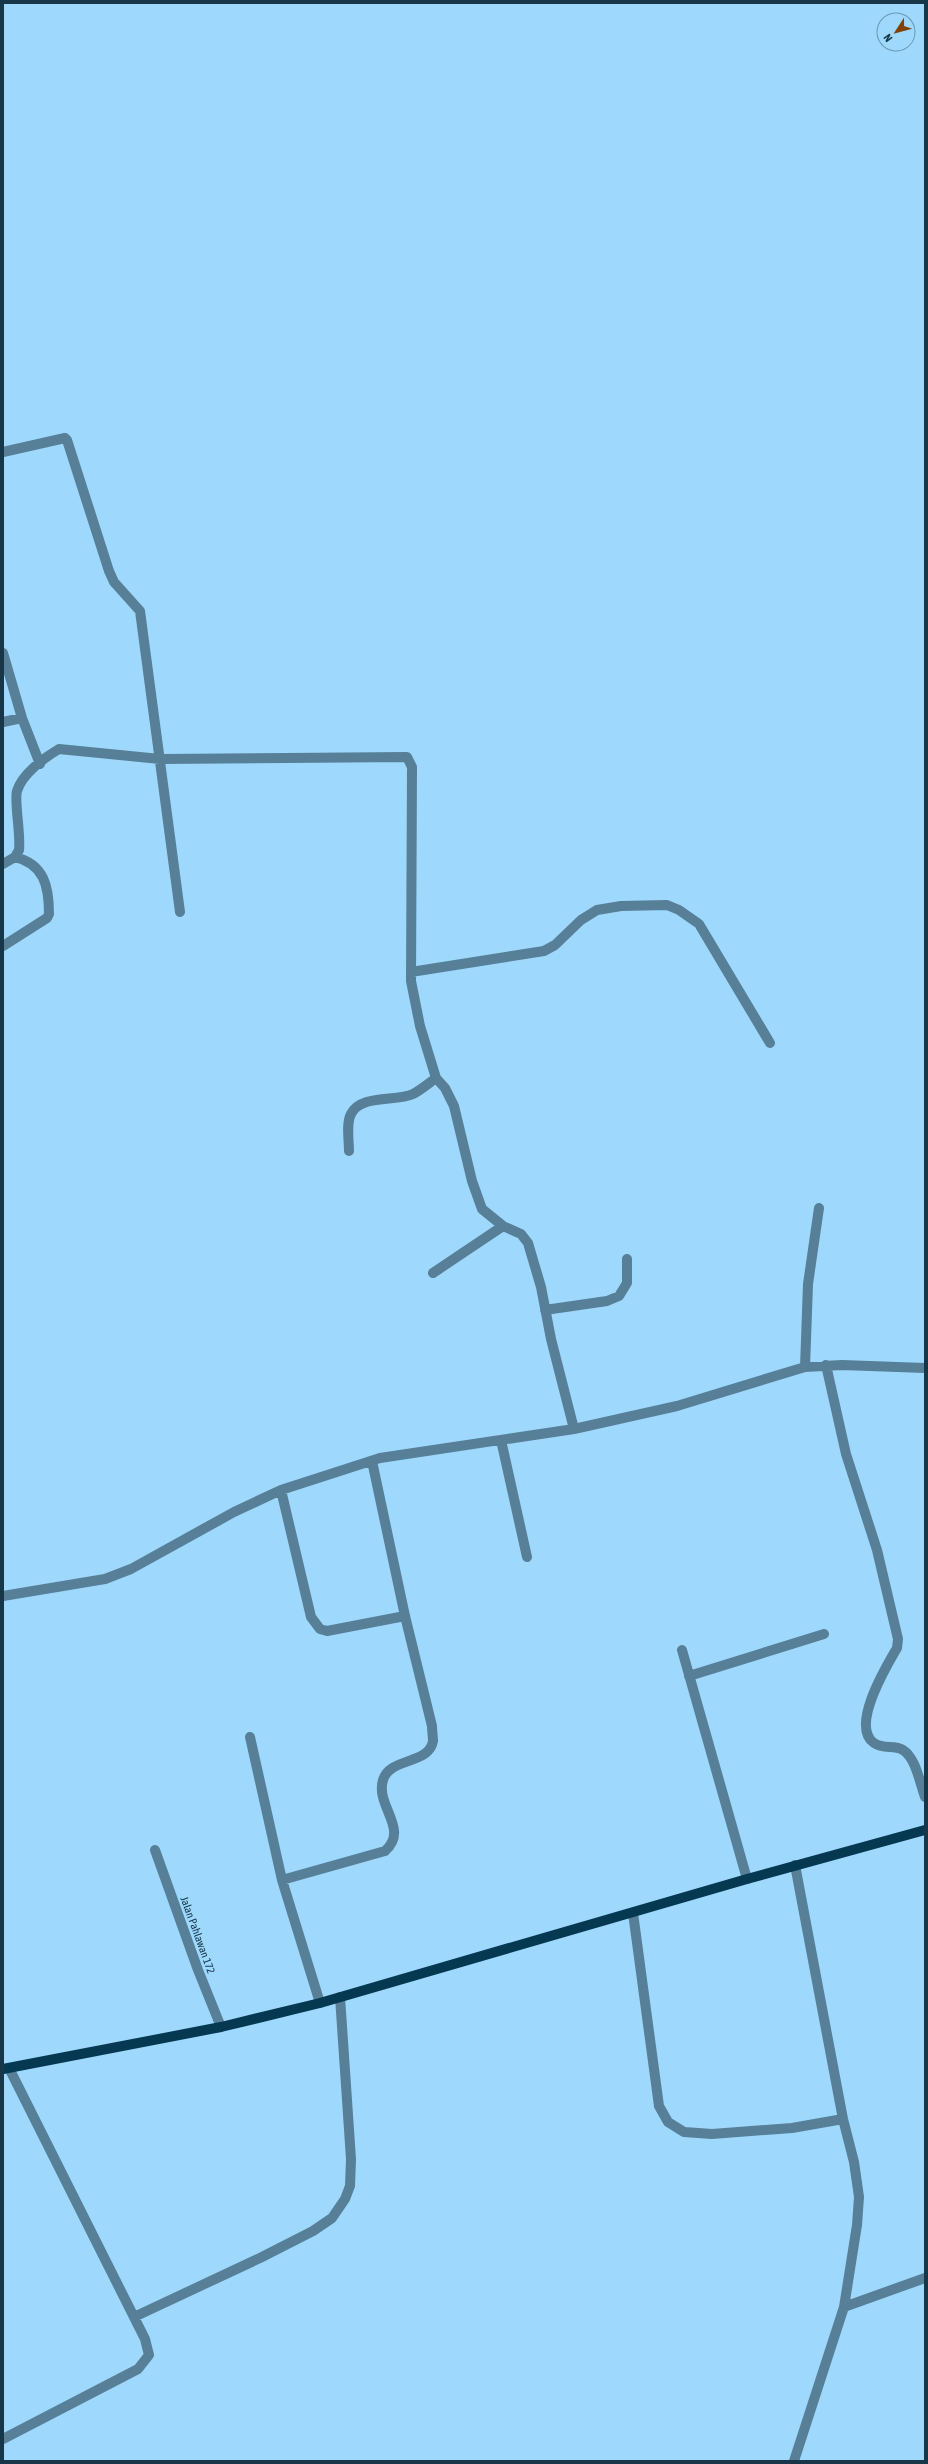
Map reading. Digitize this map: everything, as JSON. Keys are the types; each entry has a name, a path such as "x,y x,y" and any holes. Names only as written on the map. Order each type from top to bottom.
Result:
{"main road":[{"path":"6,2069 221,2027 320,2003 633,1913 747,1878 925,1830"}],"street":[{"path":"3,452 65,438 68,440 109,571 114,582 140,611 180,912"},
{"path":"3,653 22,718 40,764"},
{"path":"3,722 22,718"},
{"path":"3,864 15,857 19,850 20,840 17,791 24,779 59,749 160,759 391,755 407,757 412,767 411,972 420,1026 436,1078 445,1088 454,1106 472,1181 482,1209 503,1226 521,1234 528,1243 541,1287 545,1310 574,1429"},
{"path":"3,946 47,918 49,914 42,873 29,861 15,857"},
{"path":"411,972 544,951 556,944 581,920 597,910 621,906 667,905 679,910 699,924 770,1042"},
{"path":"349,1151 350,1115 355,1108 370,1102 400,1098 414,1094 436,1078"},
{"path":"805,1367 808,1284 819,1208"},
{"path":"433,1273 503,1226"},
{"path":"545,1310 607,1301 619,1296 627,1283 627,1259"},
{"path":"826,1366 846,1454 877,1550 898,1639 897,1648 869,1703 864,1723 873,1742 882,1747 896,1747 907,1754 925,1797"},
{"path":"3,1596 105,1580 131,1569 234,1512 281,1490 372,1461 574,1429 677,1406 805,1367 925,1368"},
{"path":"501,1440 527,1557"},
{"path":"282,1880 385,1851 392,1844 395,1831 381,1792 383,1780 390,1767 425,1754 433,1742 432,1726 405,1616 372,1461"},
{"path":"281,1490 311,1617 320,1629 327,1631 405,1616"},
{"path":"689,1676 824,1634"},
{"path":"682,1650 747,1878"},
{"path":"250,1737 282,1880 320,2003"},
{"name":"Jalan Pahlawan 172","path":"155,1850 198,1970 221,2027"},
{"path":"794,2461 844,2307 857,2225 859,2197 854,2162 843,2119 795,1865"},
{"path":"633,1913 659,2106 668,2122 684,2132 712,2134 792,2128 843,2119"},
{"path":"134,2317 313,2231 332,2218 346,2199 350,2186 351,2159 340,1997"},
{"path":"3,2439 138,2369 148,2355 145,2339 6,2069"},
{"path":"844,2307 925,2278"}]}
